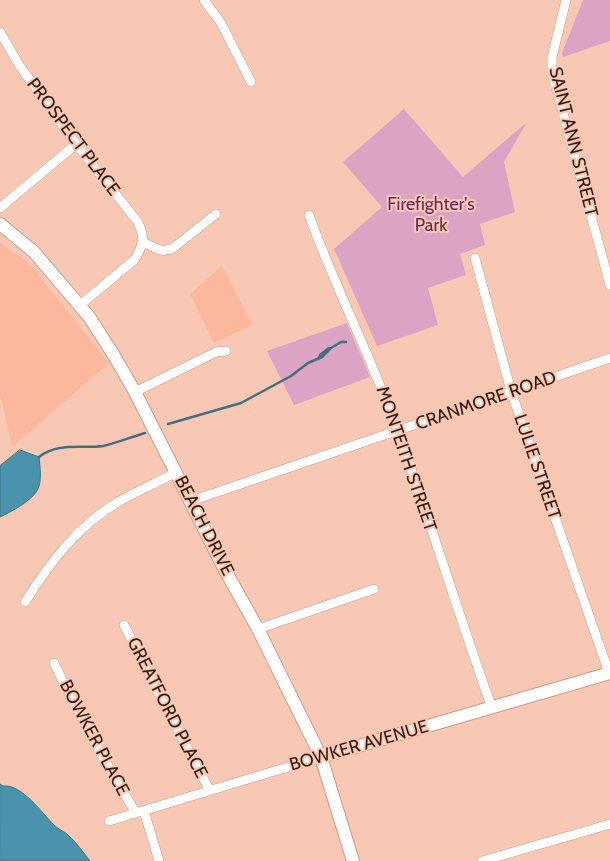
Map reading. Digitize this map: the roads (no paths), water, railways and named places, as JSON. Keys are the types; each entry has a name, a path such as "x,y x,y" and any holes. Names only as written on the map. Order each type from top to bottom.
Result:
{"main road":[{"name":"BEACH DRIVE","path":"0,224 34,252 79,306 106,343 135,392 258,629 321,757 354,861"},
{"name":"BOWKER AVENUE","path":"321,757 610,673"}],"street":[{"path":"204,0 221,23 251,82"},
{"name":"SAINT ANN STREET","path":"566,0 552,57 552,73 610,285"},
{"name":"PROSPECT PLACE","path":"0,32 19,66 76,144 137,221 142,230 143,242"},
{"path":"0,208 76,144"},
{"path":"79,306 134,260 141,250 143,242 158,250 167,251 216,214"},
{"name":"MONTEITH STREET","path":"309,214 398,431 492,708"},
{"name":"LULIE STREET","path":"475,258 511,391 610,673"},
{"path":"135,392 216,352 226,351"},
{"name":"CRANMORE ROAD","path":"191,501 610,358"},
{"path":"25,602 43,574 88,522 117,502 176,472"},
{"path":"258,629 374,589"},
{"name":"GREATFORD PLACE","path":"124,625 210,791"},
{"name":"BOWKER PLACE","path":"54,663 118,785 140,812 159,861"},
{"name":"BOWKER AVENUE","path":"109,821 321,757"},
{"path":"482,861 610,824"}],"water":[{"path":"20,450 39,457 40,481 38,489 27,501 0,517 0,466"},
{"path":"0,784 24,794 57,828 70,837 90,861 0,861"}],"waterway":[{"path":"168,424 241,403 291,376 308,363 322,357 341,342 346,342"},
{"path":"319,358 329,348"},
{"path":"39,457 54,449 103,446 145,433"}],"park label":[{"name":"Firefighter's Park","path":"431,215"}]}
